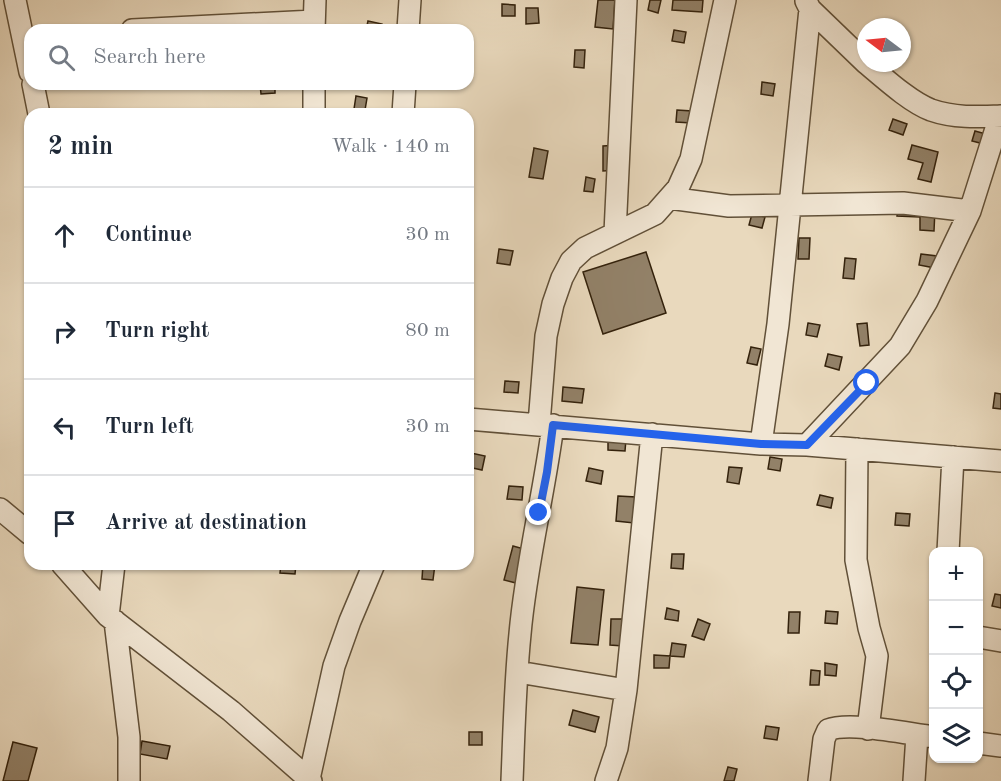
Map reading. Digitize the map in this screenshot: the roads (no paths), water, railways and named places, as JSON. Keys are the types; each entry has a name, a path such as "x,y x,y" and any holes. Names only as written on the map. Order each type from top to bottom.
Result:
{"street":[{"path":"15,0 24,29"},
{"path":"408,24 410,0"},
{"path":"615,233 626,0"},
{"path":"512,781 520,634 530,560 547,472 546,336 553,303 561,278 571,261 585,248 655,214 678,188 691,159 725,0"},
{"path":"808,5 857,54"},
{"path":"761,444 778,324 808,5"},
{"path":"216,24 314,17"},
{"path":"807,445 900,346 927,301 970,211 1001,116 966,117 930,109 897,89 877,72"},
{"path":"34,90 38,108"},
{"path":"314,90 314,108"},
{"path":"403,108 405,90"},
{"path":"669,198 729,206 903,203 970,211"},
{"path":"474,419 761,444 807,445 1001,461"},
{"path":"606,781 617,748 626,690 652,434"},
{"path":"857,449 856,560 869,628 877,656 868,729"},
{"path":"948,547 953,457"},
{"path":"0,509 24,529"},
{"path":"67,570 112,619 231,711 310,780 334,666 371,570"},
{"path":"114,570 112,619 129,737 129,781"},
{"path":"983,638 1001,642"},
{"path":"518,672 626,690"},
{"path":"819,781 824,739 828,730 835,727 925,736 914,781"},
{"path":"983,744 1001,746"}]}
